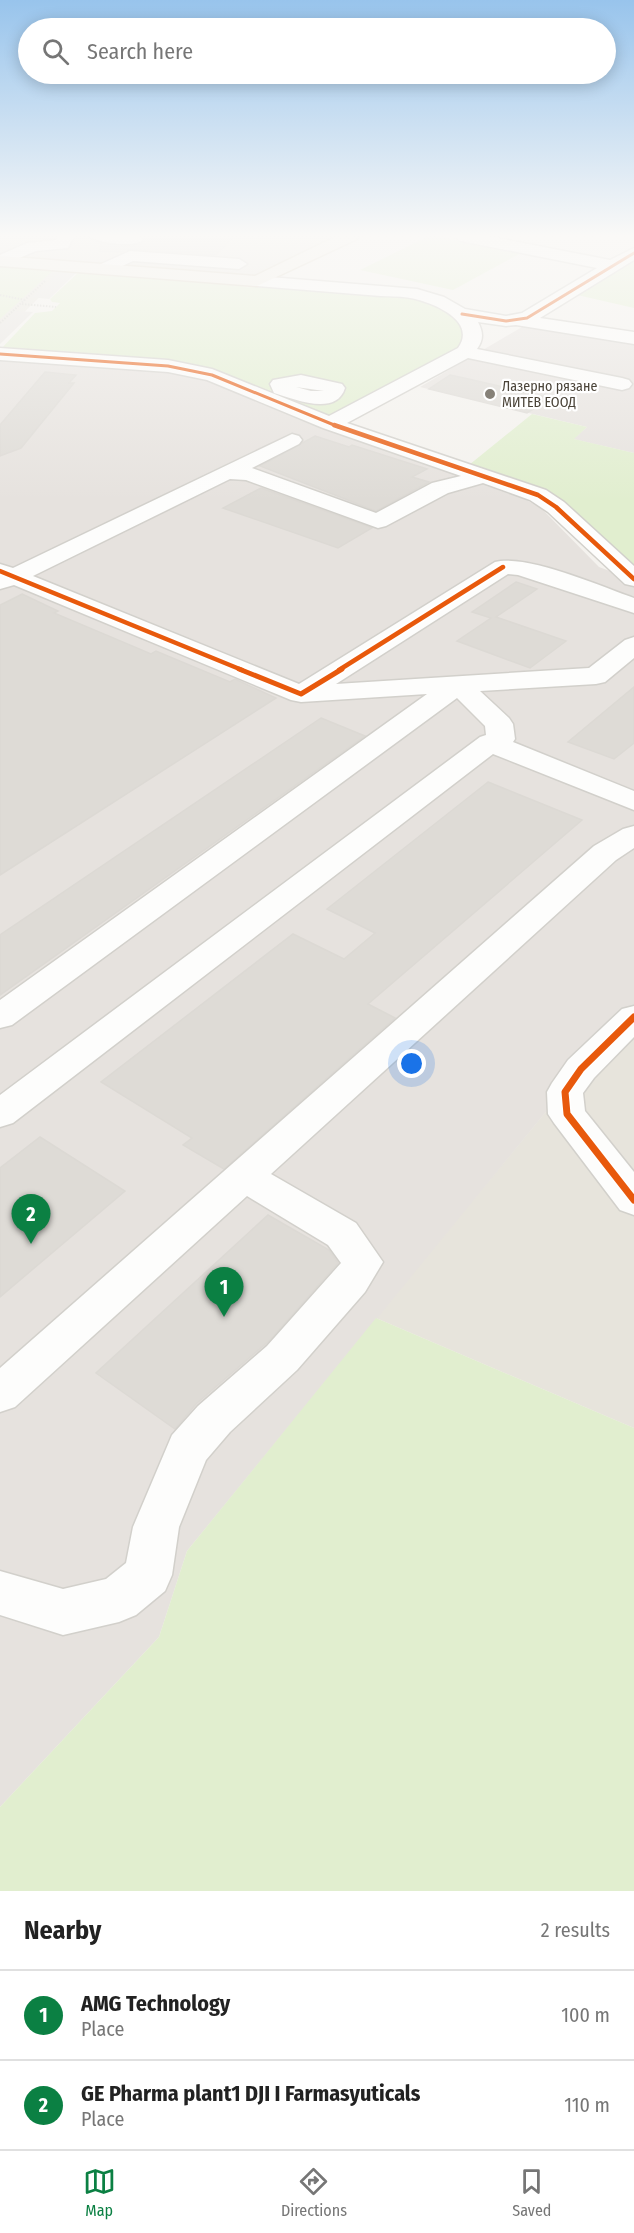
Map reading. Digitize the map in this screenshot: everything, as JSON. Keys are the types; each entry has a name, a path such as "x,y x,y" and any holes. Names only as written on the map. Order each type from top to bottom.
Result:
{"street":[{"path":"330,424 465,352 472,343 473,335 470,324"},
{"path":"545,324 634,338"},
{"path":"465,352 622,384"},
{"path":"0,354 168,366 212,375 306,405 333,394 335,388 303,381 280,384 235,373 212,375"},
{"path":"280,384 281,389 330,424 538,495 556,507 630,578 634,579"},
{"path":"4,576 292,440"},
{"path":"228,472 249,474 378,521 440,488 486,476"},
{"path":"301,694 503,567 521,568 634,606"},
{"path":"4,576 301,694 596,676 634,645"},
{"path":"0,1114 490,743 501,739 499,724 458,684"},
{"path":"0,1017 458,684"},
{"path":"490,743 634,801"},
{"path":"0,1394 605,853 628,844"},
{"path":"634,1017 581,1069 565,1092 567,1114 634,1200"},
{"path":"0,1593 63,1612 118,1599 148,1575 156,1527 188,1449 214,1419 282,1358 351,1281 363,1262 342,1234 244,1176"}],"shaded area":[{"path":"0,324 12,324 0,336"},
{"path":"1,324 20,324 0,344"},
{"path":"527,324 562,324 634,335 634,453 573,439 587,427 420,387"},
{"path":"0,354 190,369 515,494 541,508 599,567 634,580 634,1017 581,1069 187,1551 159,1637 0,1807"},
{"path":"634,1016 634,1428 376,1318 581,1069"}],"green space":[{"path":"24,324 459,324 463,329 462,345 455,352 330,418 212,370 193,365 0,350"},
{"path":"532,414 587,427 574,439 634,453 634,571 562,504 469,465"},
{"path":"376,1318 634,1428 634,1891 0,1891 0,1807 159,1637 187,1551"}],"building":[{"path":"45,372 76,375 69,383 74,383 21,448 0,456 0,425"},
{"name":"Лазерно рязане МИТЕВ ЕООД","path":"450,375 551,398 527,413 429,389"},
{"path":"315,436 349,447 352,445 427,469 412,477 429,482 376,511 260,466"},
{"path":"261,488 372,528 338,548 223,508"},
{"path":"516,582 537,589 496,617 566,641 530,668 457,641 491,618 472,612"},
{"path":"22,594 58,611 54,613 151,654 156,651 230,682 235,679 276,698 0,875 0,605"},
{"path":"634,687 634,743 614,759 568,742"},
{"path":"321,718 365,736 0,995 0,935"},
{"path":"488,782 582,820 368,1004 395,1018 224,1169 183,1145 192,1138 101,1082 293,934 344,959 375,933 327,909"},
{"path":"40,1137 125,1191 0,1297 0,1168"},
{"path":"268,1215 329,1250 338,1263 270,1340 196,1404 175,1429 96,1373"}],"cycle path":[{"path":"0,354 168,366 212,375 330,424 538,495 556,507 634,579"},
{"path":"0,571 301,694 503,567"},
{"path":"634,1017 581,1069 565,1092 567,1114 634,1200"}],"place":[{"name":"Лазерно рязане МИТЕВ ЕООД","path":"490,394"},
{"name":"GE Pharma plant1 DJI I Farmasyuticals","path":"31,1244"},
{"name":"AMG Technology","path":"224,1317"}]}
